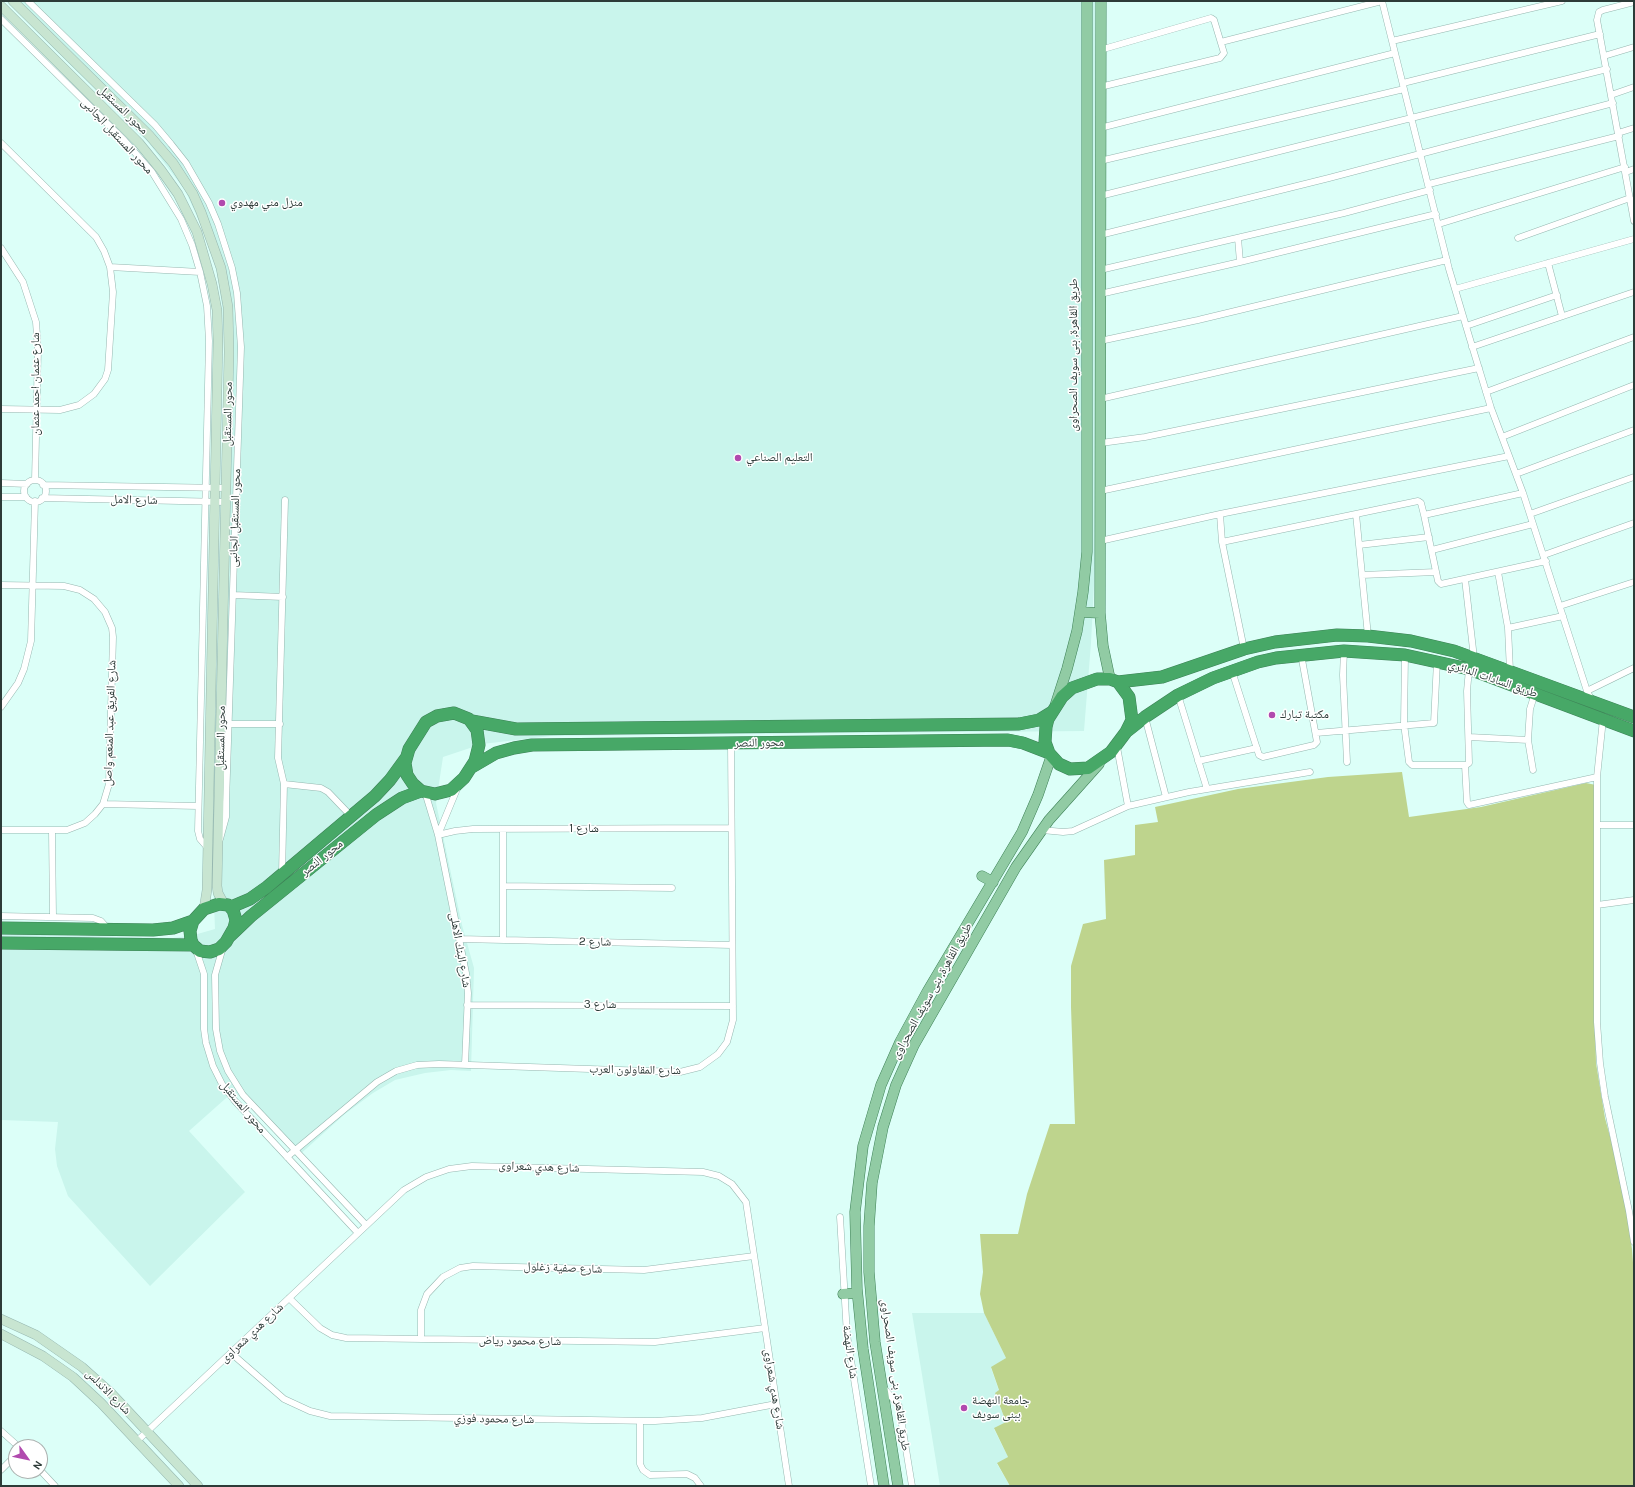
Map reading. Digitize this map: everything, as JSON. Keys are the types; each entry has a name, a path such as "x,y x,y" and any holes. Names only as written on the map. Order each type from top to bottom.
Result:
{"highway":[{"name":"طريق السادات الدائري","path":"1114,681 1148,680 1188,669 1244,649 1306,637 1368,636 1418,642 1474,658 1590,696 1634,718"},
{"name":"طريق السادات الدائري","path":"1126,732 1145,717 1178,695 1232,671 1258,662 1301,654 1344,651 1405,655 1469,669 1634,731"},
{"path":"1188,669 1184,676 1186,683 1196,686"},
{"path":"1097,679 1114,681 1129,697 1132,720 1126,732 1116,746 1104,758 1088,768 1076,769 1059,764 1050,755 1045,734 1053,709 1062,696 1072,688 1097,679"},
{"name":"محور النصر","path":"472,721 516,729 1019,724 1039,720 1053,709"},
{"path":"442,714 454,714 472,721 477,730 479,745 472,767 459,783 446,792 435,794 423,792 409,780 406,769 406,758 422,726 431,718 442,714"},
{"name":"محور النصر","path":"472,767 496,753 522,746 1008,740 1023,743 1050,755"},
{"name":"محور النصر","path":"228,905 258,893 282,874 383,788 406,758"},
{"name":"محور النصر","path":"227,941 251,916 376,815 393,803 423,792"},
{"path":"1,943 166,945 194,947 210,952 227,941 236,920 228,905 214,905 204,909 193,921 190,935 194,947"},
{"path":"1,928 109,930 166,929 193,921"},
{"path":"166,929 166,945"}],"main road":[{"name":"طريق القاهرة, بنى سويف الصحراوى","path":"1053,709 1073,650 1081,612 1086,572 1087,1"},
{"path":"1100,1 1100,613 1103,646 1114,681"},
{"path":"1087,154 1100,157"},
{"path":"1081,612 1100,613"},
{"name":"طريق القاهرة, بنى سويف الصحراوى","path":"884,1486 863,1350 857,1293 855,1234 856,1190 863,1146 874,1105 900,1042 927,992 993,882 1031,814 1050,755"},
{"name":"طريق القاهرة, بنى سويف الصحراوى","path":"898,1486 872,1318 869,1249 872,1183 883,1127 896,1085 914,1045 1016,868 1042,830 1076,788 1104,758"},
{"path":"982,876 993,882"},
{"path":"843,1294 857,1293"},
{"path":"878,1444 892,1442"}],"street":[{"name":"محور المستقبل","path":"13,1 149,135 176,168 201,212 218,257 228,307 229,352 226,483 225,737 217,886 218,893 228,905"},
{"name":"محور المستقبل الجانبى","path":"28,1 155,125 171,144 198,182 215,217 232,268 240,320 233,595 228,724 225,737"},
{"path":"1221,42 1382,1 1422,154 1447,260 1472,347 1491,408 1523,493 1545,558 1590,696 1634,668"},
{"path":"1392,41 1562,1"},
{"path":"1634,2 1599,12 1597,20 1634,221"},
{"name":"محور المستقبل","path":"1,6 150,156 178,194 197,232 212,284 218,326 210,487 207,890 204,909"},
{"name":"محور المستقبل الجانبى","path":"1,18 124,140 148,166 168,195 181,219 192,245 200,272 207,306 209,341 210,487"},
{"path":"1100,50 1209,18 1214,20 1224,53 1220,58 1100,87"},
{"path":"1100,157 1404,86 1600,34"},
{"path":"1604,56 1634,47"},
{"path":"1100,128 1395,53"},
{"path":"1100,196 1412,120 1607,69"},
{"path":"1611,95 1634,87"},
{"path":"1100,235 1422,154 1612,103"},
{"path":"1100,270 1344,213 1430,187 1619,135 1634,128"},
{"path":"1,143 90,231 104,251 110,267 114,292 110,360 105,379 94,394 79,405 60,410 1,409"},
{"path":"1438,224 1625,169 1634,169"},
{"path":"1518,238 1630,198"},
{"path":"1100,294 1240,262 1436,214"},
{"path":"1238,238 1240,262"},
{"path":"1455,289 1634,239"},
{"name":"شارع عثمان احمد عثمان","path":"1,248 23,282 34,315 37,336 35,480"},
{"path":"1100,341 1198,320 1447,260"},
{"path":"1548,263 1562,316"},
{"path":"110,267 200,272"},
{"path":"1472,347 1634,292"},
{"path":"1466,326 1557,295"},
{"path":"1100,399 1463,316"},
{"path":"1486,392 1634,337"},
{"path":"1100,443 1145,437 1479,368"},
{"path":"1502,437 1634,384"},
{"path":"1100,491 1491,408"},
{"path":"1516,474 1634,430"},
{"path":"1100,541 1220,514 1509,456"},
{"path":"1530,514 1634,476"},
{"path":"226,483 236,479"},
{"path":"1,483 27,484 35,480 43,485 45,490 42,498 35,501 26,498 1,497"},
{"name":"شارع الامل","path":"43,485 210,487 226,483"},
{"path":"26,498 24,489 27,484"},
{"path":"1424,515 1523,493"},
{"name":"شارع الامل","path":"42,498 226,502"},
{"path":"282,874 284,784 278,758 285,500"},
{"path":"1,707 18,682 29,655 31,641 35,501"},
{"path":"1222,542 1418,501 1421,504 1438,581 1441,584 1498,572 1545,558 1634,523"},
{"path":"207,847 198,834 198,806 210,502"},
{"path":"1220,514 1222,542 1244,649"},
{"path":"1356,514 1368,636"},
{"path":"1432,550 1533,524"},
{"path":"1359,545 1429,537"},
{"path":"1362,575 1436,572"},
{"path":"1498,572 1508,628 1510,671"},
{"path":"1465,579 1474,658"},
{"path":"1560,606 1634,582"},
{"name":"شارع الفريق عبد المنعم واصل","path":"1,585 64,586 80,590 100,605 110,624 113,636 109,784 103,804 91,819 80,826 68,830 1,830"},
{"path":"233,595 283,597"},
{"path":"1508,628 1563,616"},
{"path":"1344,651 1347,762"},
{"path":"1232,671 1260,757 1314,745 1318,742 1301,654"},
{"path":"1405,655 1404,724 1408,762 1410,765 1465,765 1470,760 1467,691 1469,669"},
{"path":"1316,733 1404,724 1434,723 1437,661"},
{"path":"1533,770 1528,740 1530,709 1535,693"},
{"path":"1178,695 1207,789"},
{"path":"1145,717 1166,797"},
{"path":"1603,719 1597,777 1597,1022 1600,1063 1634,1242"},
{"path":"228,724 280,724"},
{"path":"1469,737 1528,740"},
{"name":"شارع المقاولون العرب","path":"287,1157 386,1076 417,1065 687,1071 707,1064 723,1048 732,1028 731,743"},
{"path":"1116,746 1128,806"},
{"path":"1198,761 1256,748"},
{"path":"1465,765 1467,802 1469,805 1597,777"},
{"path":"1042,830 1063,832 1073,831 1128,806 1207,789 1310,772"},
{"path":"438,836 459,783"},
{"path":"284,784 321,788 328,792 351,816"},
{"name":"شارع البنك الاهلى","path":"423,792 438,836 466,973 467,1005 465,1065"},
{"path":"103,804 198,806"},
{"path":"1598,825 1634,825"},
{"name":"شارع 1","path":"438,836 464,829 731,828"},
{"path":"503,829 503,940"},
{"path":"52,831 53,918"},
{"path":"503,886 672,888"},
{"path":"1597,905 1634,900"},
{"path":"1,916 95,919 103,923 109,930"},
{"name":"شارع 2","path":"459,940 732,945"},
{"name":"محور المستقبل","path":"227,941 217,966 215,984 216,1029 224,1062 232,1079 243,1095 296,1149 366,1226"},
{"name":"محور المستقبل","path":"194,947 204,974 204,1029 213,1066 228,1093 358,1233"},
{"name":"شارع 3","path":"467,1005 732,1006"},
{"name":"شارع هدي شعراوى","path":"137,1441 404,1190 437,1172 460,1167 483,1166 703,1172 726,1179 746,1202 789,1486"},
{"name":"شارع النهضة","path":"840,1217 843,1294 847,1335 871,1486"},
{"name":"شارع صفية زغلول","path":"420,1339 421,1310 430,1290 443,1277 454,1270 466,1266 644,1270 754,1256"},
{"name":"شارع محمود رياض","path":"289,1298 314,1324 326,1332 339,1337 655,1342 765,1328"},
{"name":"شارع الاندلس","path":"1,1319 36,1335 77,1363 102,1384 198,1486"},
{"name":"شارع الاندلس","path":"1,1334 43,1356 74,1377 101,1403 179,1486"},
{"name":"شارع محمود فوزي","path":"231,1353 284,1399 301,1408 319,1414 640,1421 686,1420 776,1404"},
{"path":"883,1387 899,1406 912,1486"},
{"path":"640,1421 640,1464 643,1470 650,1475 687,1474 695,1478 701,1486"},
{"path":"1,1431 10,1439"},
{"path":"48,1479 50,1486"},
{"path":"48,1479 55,1486"}],"shaded area":[{"path":"6,1 1095,1 1095,564 1091,643 1084,731 551,736 482,744 443,757 436,803 462,925 474,968 471,1071 451,1070 425,1073 395,1080 373,1093 345,1114 297,1157 234,1091 189,1131 245,1192 150,1286 68,1196 57,1166 55,1149 58,1122 1,1120 1,934 173,938 194,935 215,929 212,854 225,353 222,305 217,273 208,241 185,190 148,142"},
{"name":"جامعة النهضة ببنى سويف","path":"912,1313 984,1313 1006,1358 991,1368 999,1391 995,1394 1006,1422 994,1429 1008,1457 997,1464 1010,1486 940,1486"}],"green space":[{"path":"1402,772 1409,817 1481,807 1586,783 1596,785 1594,975 1596,1063 1605,1118 1622,1181 1632,1249 1634,1276 1634,1486 1010,1486 997,1463 1008,1457 994,1428 1006,1422 995,1393 999,1390 991,1367 1006,1358 984,1313 980,1294 983,1272 980,1234 1018,1234 1027,1194 1050,1124 1075,1124 1071,966 1083,924 1106,919 1104,860 1135,855 1135,825 1158,822 1155,807 1238,789 1328,777"}],"place":[{"name":"منزل مني مهدوي","path":"222,203"},
{"name":"التعليم الصناعي","path":"738,458"},
{"name":"مكتبة تبارك","path":"1272,715"},
{"name":"جامعة النهضة ببنى سويف","path":"964,1408"}]}
